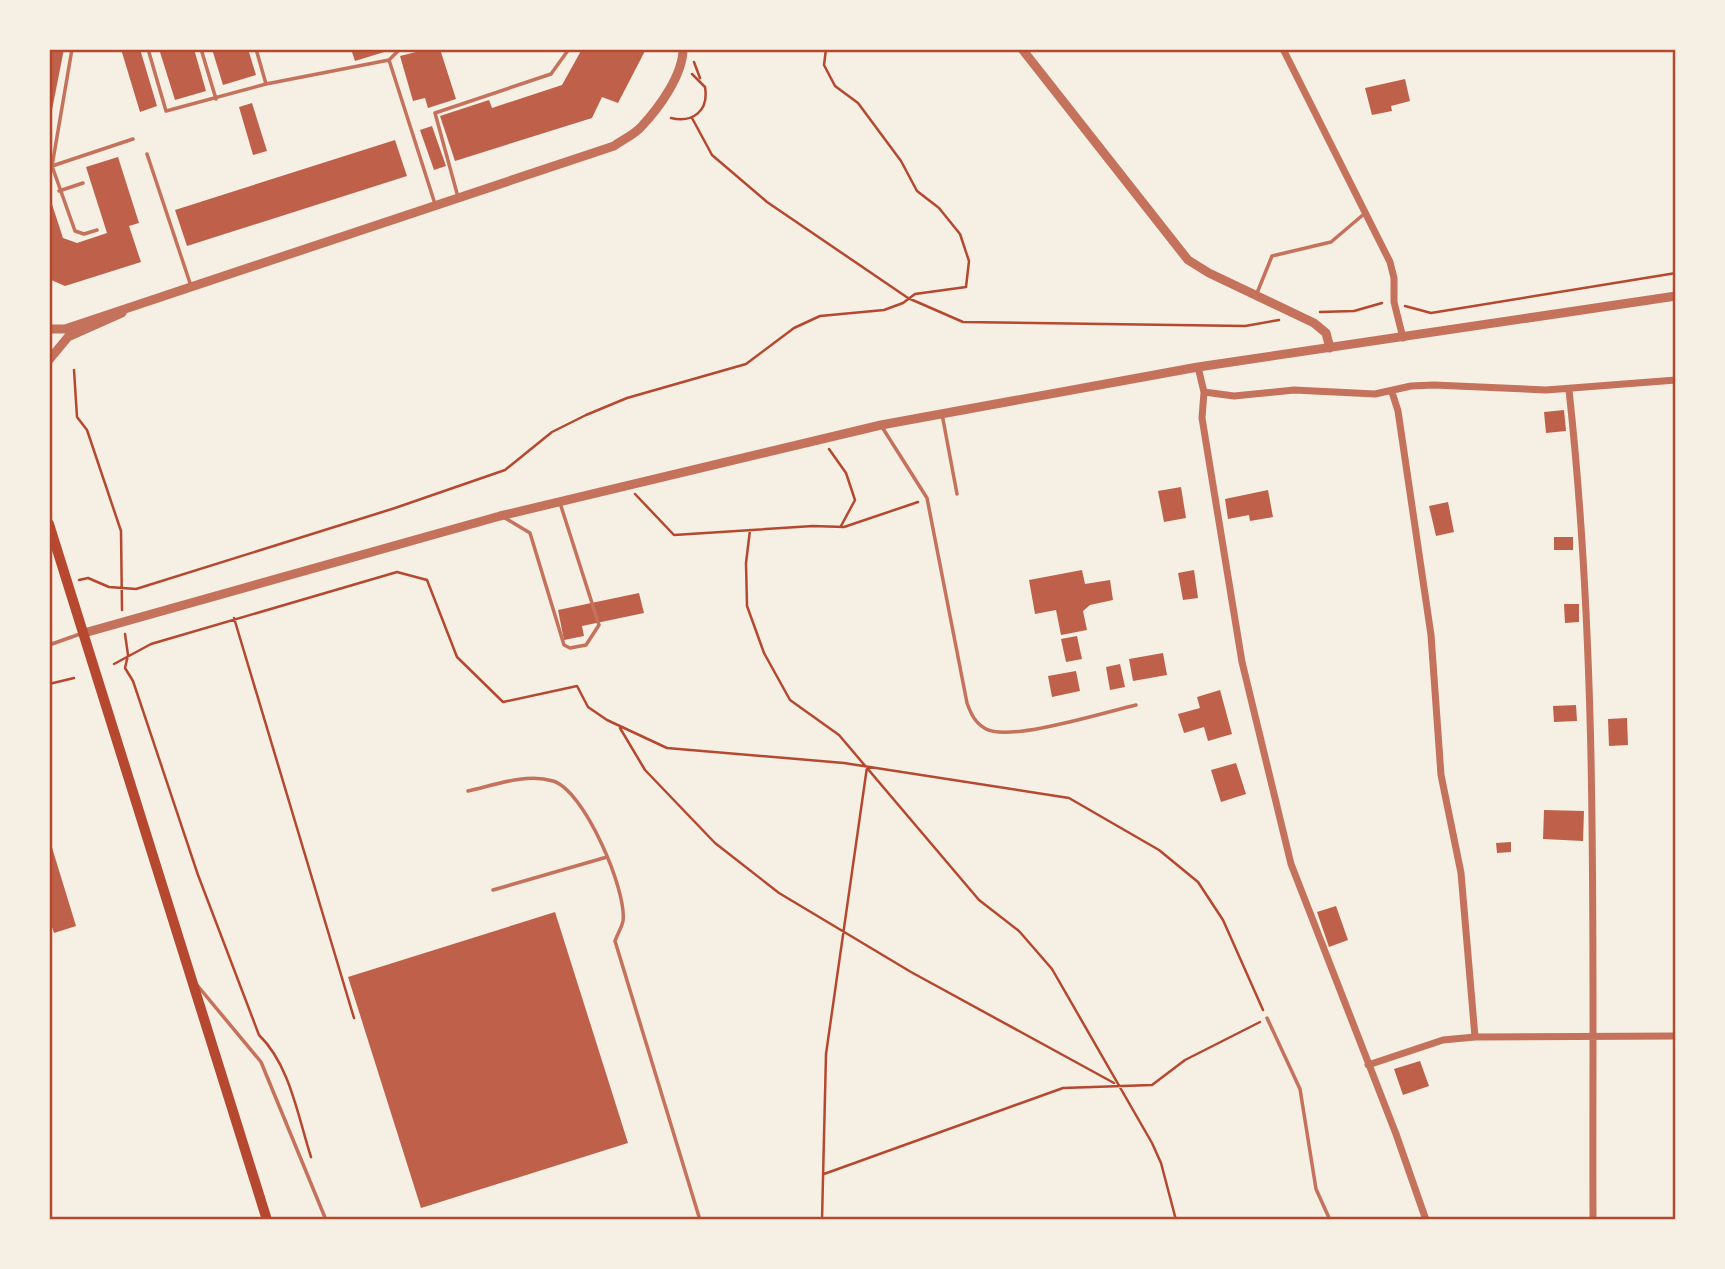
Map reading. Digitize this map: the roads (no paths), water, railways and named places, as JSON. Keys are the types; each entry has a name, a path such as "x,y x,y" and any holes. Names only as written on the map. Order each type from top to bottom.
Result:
{"main road":[{"path":"49,524 267,1220"}],"street":[{"path":"49,329 65,329 614,146 640,129 664,96 683,59 683,49"},
{"path":"1022,49 1181,253 1198,267 1321,328 1331,348"},
{"path":"1283,49 1390,262 1394,278 1394,302 1403,338"},
{"path":"84,633 124,624 500,516 821,438 941,412 1198,367 1676,296"},
{"path":"49,360 68,337 110,320 130,306"},
{"path":"1198,367 1204,392 1202,418 1253,712 1291,864 1426,1220"},
{"path":"1204,392 1234,396 1294,390 1375,394 1411,386 1434,385 1569,390 1676,380"},
{"path":"1569,390 1580,489 1593,793 1593,1220"},
{"path":"1392,392 1398,411 1431,635 1441,775 1461,873 1475,1037"},
{"path":"1368,1065 1443,1040 1475,1037 1676,1036"}],"lane":[{"path":"72,49 52,166 75,230 84,234 97,230"},
{"path":"148,49 166,111 266,84 389,60 400,49"},
{"path":"201,49 216,99"},
{"path":"256,49 266,84"},
{"path":"458,197 435,113 551,74 569,49"},
{"path":"389,60 435,205"},
{"path":"52,166 133,139"},
{"path":"147,154 191,286"},
{"path":"59,191 83,183"},
{"path":"1256,295 1272,256 1331,242 1364,214"},
{"path":"941,412 957,494"},
{"path":"881,425 927,498 967,703 973,718 987,729 1009,734 1136,705"},
{"path":"500,516 530,533 564,645 570,648 586,645 599,625 560,502"},
{"path":"49,645 84,633"},
{"path":"468,791 530,778 562,785 583,806 607,857 623,920 615,941 700,1220"},
{"path":"493,890 607,857"},
{"path":"190,976 261,1062 326,1220"},
{"path":"1267,1018 1300,1089 1316,1189 1330,1220"}]}
